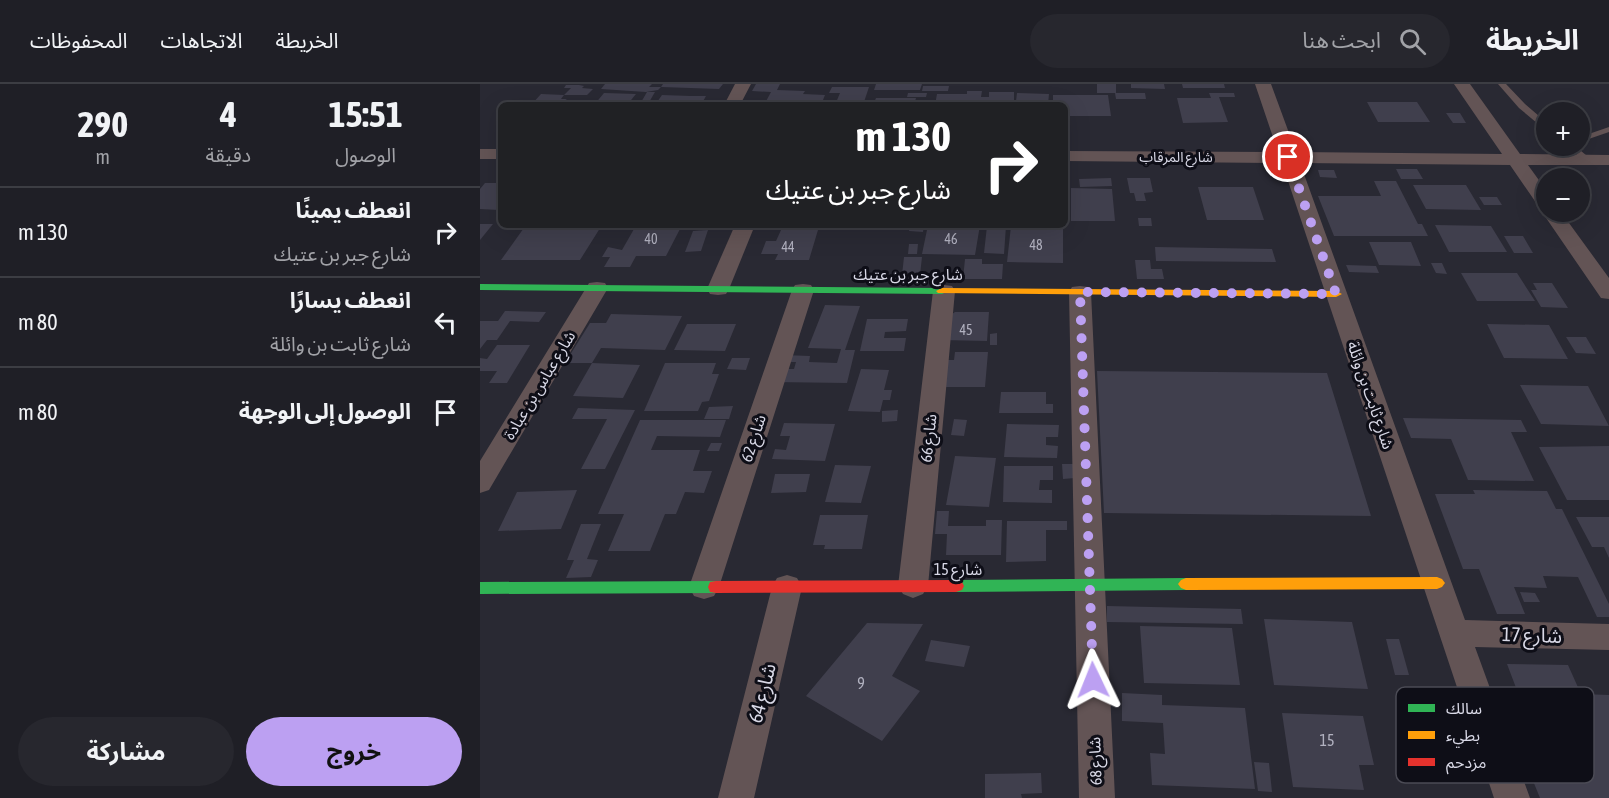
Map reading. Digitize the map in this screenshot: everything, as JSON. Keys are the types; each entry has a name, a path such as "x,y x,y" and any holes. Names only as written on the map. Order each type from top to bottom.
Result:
{"street":[{"path":"734,102 743,84"},
{"name":"شارع ثابت بن وائلة","path":"1263,84 1474,687"},
{"path":"1462,84 1536,189"},
{"path":"480,154 498,154"},
{"name":"شارع المرقاب","path":"1068,156 1609,160"},
{"path":"1559,222 1609,292"},
{"path":"718,289 743,228"},
{"name":"شارع جبر بن عتيك","path":"480,287 1336,294"},
{"name":"شارع عباس بن عبادة","path":"480,483 597,288"},
{"name":"شارع 62","path":"704,587 802,290"},
{"name":"شارع 66","path":"913,586 944,291"},
{"name":"شارع 68","path":"1080,292 1097,798"},
{"name":"شارع 15","path":"480,588 1437,583"},
{"name":"شارع 64","path":"736,798 787,587"},
{"name":"شارع 17","path":"1456,633 1609,638"},
{"name":"شارع ثابت بن وائلة","path":"1507,783 1512,798"}],"lane":[{"path":"1502,84 1536,118"},
{"path":"1590,136 1609,129"},
{"path":"1583,156 1588,160"}],"building":[{"path":"605,84 652,84 649,87 661,87 658,90 646,92 601,89"},
{"path":"663,84 723,84 719,89 661,87"},
{"path":"756,84 780,84 777,90 805,91 803,94 825,95 823,100 831,100 830,102 766,102 771,92 752,91"},
{"path":"876,84 922,84 920,90 874,90"},
{"path":"1097,84 1116,84 1116,93 1097,93"},
{"path":"1131,84 1164,84 1165,89 1131,88"},
{"path":"1182,84 1224,84 1225,88 1183,88"},
{"path":"566,85 579,85 584,86 582,88 593,89 587,95 564,95 571,88 564,88"},
{"path":"923,86 949,86 948,91 922,91"},
{"path":"832,87 869,87 864,102 836,102 840,93 829,93"},
{"path":"967,91 982,91 981,97 989,97 989,92 1014,92 1014,100 936,102 937,94 967,94"},
{"path":"647,92 655,92 649,102 641,102"},
{"path":"604,93 636,94 629,102 596,102"},
{"path":"908,93 927,93 926,97 907,97"},
{"path":"1017,93 1049,94 1048,102 1016,101"},
{"path":"1115,93 1145,93 1146,99 1116,99"},
{"path":"1209,93 1234,93 1235,97 1219,97 1228,122 1183,123 1177,98 1211,98"},
{"path":"541,94 564,95 561,99 567,99 564,101 584,102 534,102"},
{"path":"662,95 706,96 703,102 657,102"},
{"path":"1053,95 1108,95 1111,116 1068,116 1068,102 1053,102"},
{"path":"876,98 916,98 915,102 874,102"},
{"path":"1367,102 1417,102 1430,122 1378,122"},
{"path":"1446,113 1460,113 1466,123 1453,123"},
{"path":"1396,169 1417,169 1423,179 1401,179"},
{"path":"1318,170 1334,170 1337,178 1320,177"},
{"path":"1111,178 1112,186 1080,187 1079,179"},
{"path":"1127,178 1150,178 1153,192 1144,193 1146,201 1136,201 1134,193 1130,193"},
{"path":"1374,181 1396,181 1418,224 1422,224 1428,236 1334,236 1318,196 1381,196"},
{"path":"485,183 498,183 498,210 480,209 480,189"},
{"path":"1413,185 1466,185 1481,210 1426,209"},
{"path":"1198,187 1253,187 1264,220 1207,220"},
{"path":"1071,188 1112,189 1115,221 1071,221"},
{"path":"1479,197 1497,197 1502,205 1484,205"},
{"path":"1138,218 1151,218 1152,226 1139,226"},
{"path":"480,224 493,224 480,240"},
{"path":"1435,225 1491,226 1507,252 1449,252"},
{"path":"524,228 600,228 580,260 501,260"},
{"path":"910,228 924,228 923,232 909,231"},
{"path":"927,228 980,228 975,255 922,254"},
{"path":"987,228 1006,228 1004,254 984,253"},
{"path":"1011,228 1063,228 1063,263 1007,262"},
{"path":"634,229 680,229 666,256 636,256 630,267 604,267 610,257 602,257 608,247 622,250"},
{"path":"708,230 701,251 685,252 693,231"},
{"path":"781,230 818,230 809,260 775,260 778,254 761,254 766,241 776,241"},
{"path":"1504,236 1523,236 1533,253 1514,253"},
{"path":"1369,242 1411,242 1421,266 1379,265"},
{"path":"909,244 918,244 917,254 908,254"},
{"path":"1155,247 1272,249 1276,262 1156,261"},
{"path":"904,257 922,257 920,275 902,275"},
{"path":"965,259 982,259 982,264 1003,264 1002,279 963,279"},
{"path":"1135,260 1150,260 1151,269 1162,269 1164,279 1137,279"},
{"path":"1431,263 1442,263 1447,274 1436,273"},
{"path":"1346,265 1376,266 1379,273 1349,272"},
{"path":"1461,273 1517,273 1535,301 1477,301"},
{"path":"1533,283 1552,283 1568,308 1541,307 1531,290 1537,290"},
{"path":"825,305 860,306 845,350 855,350 847,383 773,382 778,369 794,369 796,362 781,362 783,355 810,356 809,362 837,363 841,349 808,348"},
{"path":"505,311 546,312 539,322 510,321 497,340 487,340 480,349 480,321 498,321"},
{"path":"955,312 989,312 987,341 942,340 945,319"},
{"path":"611,314 682,316 665,350 601,348 592,363 565,363 590,323 606,323"},
{"path":"867,319 908,319 906,331 885,332 884,338 906,338 904,351 860,351"},
{"path":"687,324 736,324 725,351 674,350"},
{"path":"1487,324 1549,325 1568,359 1504,358"},
{"path":"997,333 997,345 990,345 990,334"},
{"path":"1566,337 1586,337 1596,354 1576,353"},
{"path":"497,345 530,345 507,383 489,383 497,371 480,371 480,358 487,359"},
{"path":"955,352 988,352 985,387 944,387 941,360 954,360"},
{"path":"732,358 750,358 746,370 727,369"},
{"path":"592,363 640,365 623,398 573,396"},
{"path":"665,363 716,363 712,374 719,374 709,401 702,402 698,411 644,411"},
{"path":"861,369 889,370 884,390 892,390 890,400 883,400 880,412 848,411"},
{"path":"1097,371 1327,373 1371,516 1104,513"},
{"path":"1520,385 1588,386 1609,426 1541,424"},
{"path":"1001,392 1046,392 1046,404 1053,404 1053,413 999,413"},
{"path":"733,406 729,419 704,419 709,407"},
{"path":"578,408 635,410 605,469 581,469 607,419 572,419"},
{"path":"898,410 897,421 882,422 882,411"},
{"path":"1403,418 1521,420 1527,432 1511,432 1534,481 1468,480 1451,439 1411,438"},
{"path":"954,419 967,420 964,436 951,435"},
{"path":"640,420 726,420 720,437 657,436 651,450 700,450 693,471 712,471 704,493 685,492 676,514 665,514 650,551 608,551 624,514 598,514"},
{"path":"784,423 835,424 825,461 772,459 775,449 786,450 790,436 780,436"},
{"path":"1007,424 1059,425 1058,437 1046,437 1046,445 1058,446 1057,458 1004,457"},
{"path":"711,443 722,443 719,451 707,451"},
{"path":"1609,446 1609,500 1567,500 1539,447"},
{"path":"955,456 996,458 989,507 946,505"},
{"path":"1062,464 1073,464 1075,478 1063,479"},
{"path":"835,465 871,466 861,503 825,502"},
{"path":"1004,466 1053,466 1053,480 1040,480 1039,490 1052,490 1052,503 1003,502"},
{"path":"775,474 810,474 806,492 771,493"},
{"path":"577,490 561,529 498,531 517,492"},
{"path":"1473,490 1547,491 1556,509 1562,509 1609,604 1609,617 1597,617 1578,577 1543,576 1547,588 1514,587 1525,614 1497,614 1479,569 1463,569 1435,494 1475,494"},
{"path":"937,511 949,511 948,526 986,526 986,520 1002,520 1001,555 946,555 947,534 935,534"},
{"path":"820,515 868,515 862,549 824,549 825,545 813,545"},
{"path":"1576,517 1609,517 1609,558 1604,547 1592,547"},
{"path":"1007,521 1067,521 1067,530 1046,530 1046,561 1006,562"},
{"path":"581,524 601,524 587,559 598,560 591,577 566,578 574,560 567,560"},
{"path":"1520,592 1535,593 1540,602 1524,602"},
{"path":"1107,606 1241,609 1243,624 1107,622"},
{"path":"1264,619 1352,622 1368,689 1274,685"},
{"path":"867,623 923,624 892,676 920,691 882,741 806,696"},
{"path":"1140,626 1232,628 1240,685 1144,683"},
{"path":"1386,639 1399,639 1409,675 1395,675"},
{"path":"931,640 970,646 964,667 925,661"},
{"path":"1507,664 1568,665 1578,687 1516,687"},
{"path":"1122,693 1162,695 1162,705 1245,708 1255,789 1152,785 1150,753 1165,754 1163,723 1122,721"},
{"path":"1594,694 1609,695 1609,798 1540,798 1534,783 1594,783"},
{"path":"1282,713 1363,716 1374,765 1359,765 1364,790 1293,787"},
{"path":"1254,762 1269,763 1272,792 1258,791"},
{"path":"1041,773 1042,793 1021,794 1022,798 985,798 985,774"}],"traffic: fast":[{"path":"480,287 942,291"},
{"path":"956,586 1186,584"},
{"path":"480,588 716,587"}],"traffic: slow":[{"path":"942,291 1336,294"},
{"path":"1186,584 1437,583"}],"traffic: jam":[{"path":"716,587 956,586"}],"route":[{"path":"1093,680 1080,292 1336,294 1288,157"}]}
